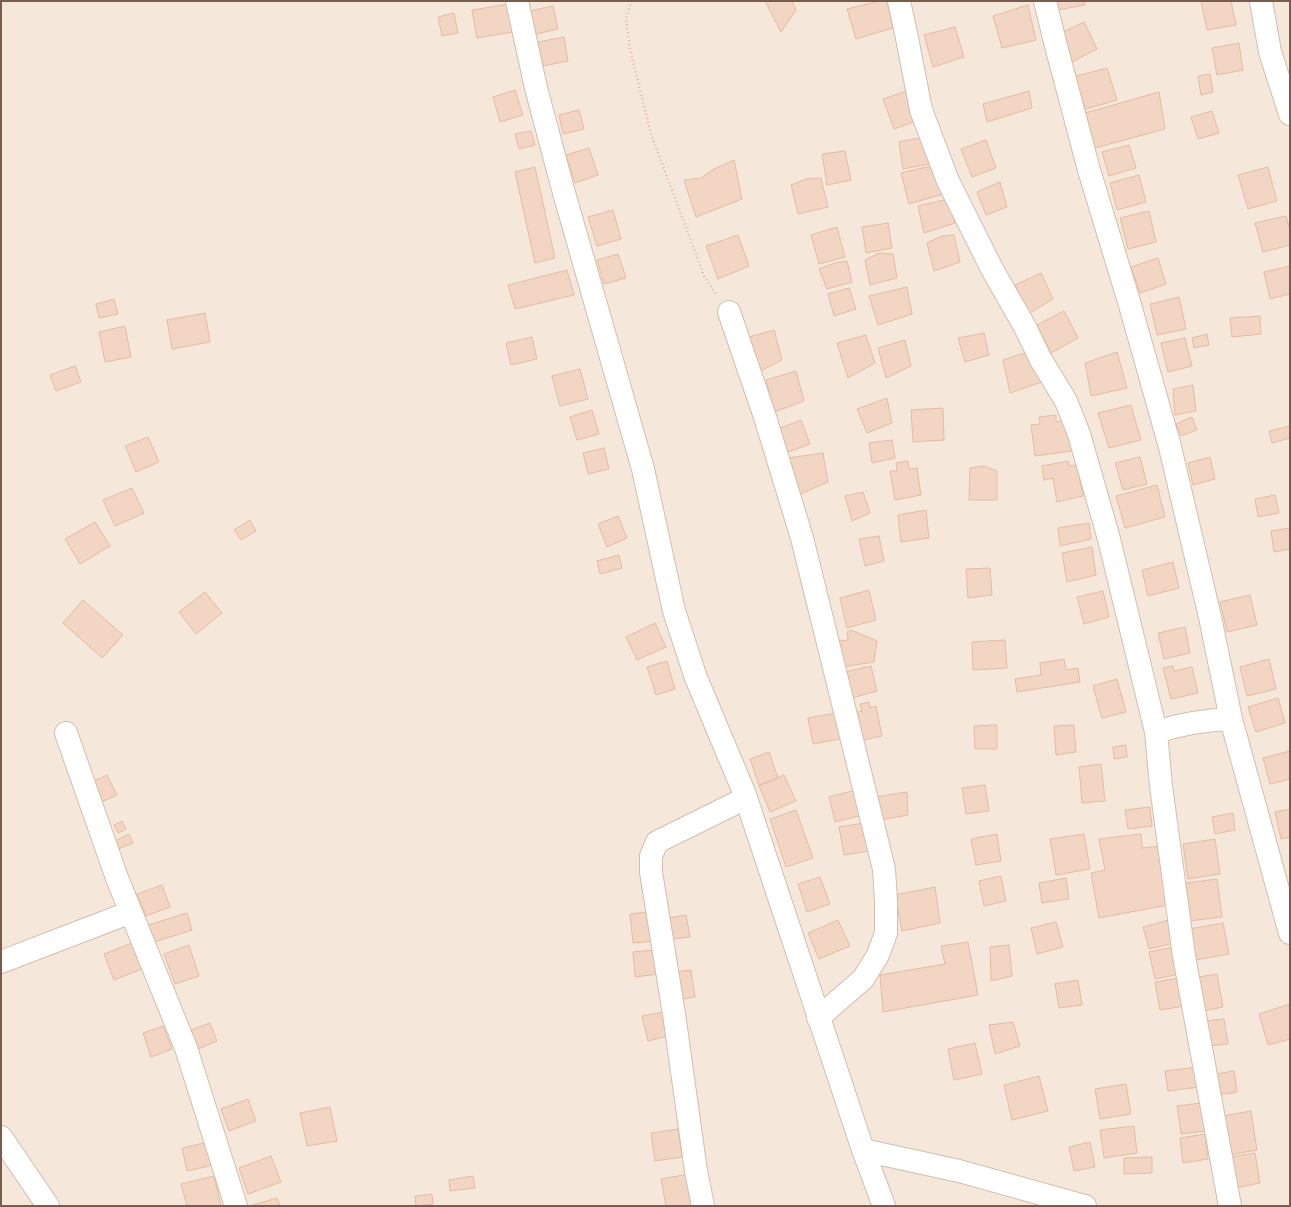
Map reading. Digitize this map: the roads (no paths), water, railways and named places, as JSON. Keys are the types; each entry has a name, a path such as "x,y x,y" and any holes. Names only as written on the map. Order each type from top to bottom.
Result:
{"street":[{"path":"517,1 536,88 560,178 643,469 674,611 696,678 746,798 818,1018 863,1150 884,1206"},
{"path":"899,1 921,110 948,181 1041,360 1066,401 1079,434 1109,539 1156,732 1184,956 1230,1206"},
{"path":"1045,1 1089,170 1130,305 1170,447 1210,617 1231,719 1290,934"},
{"path":"1261,1 1270,52 1290,114"},
{"path":"729,312 765,417 802,538 884,869 886,933 878,955 863,979 818,1018"},
{"path":"1156,732 1177,725 1206,720 1231,719"},
{"path":"66,733 117,878 186,1048 236,1206"},
{"path":"703,1206 696,1171 674,1014 651,872 651,856 657,842 746,798"},
{"path":"1,962 131,912"},
{"path":"1,1137 48,1206"},
{"path":"863,1150 959,1171 1085,1206"}]}
